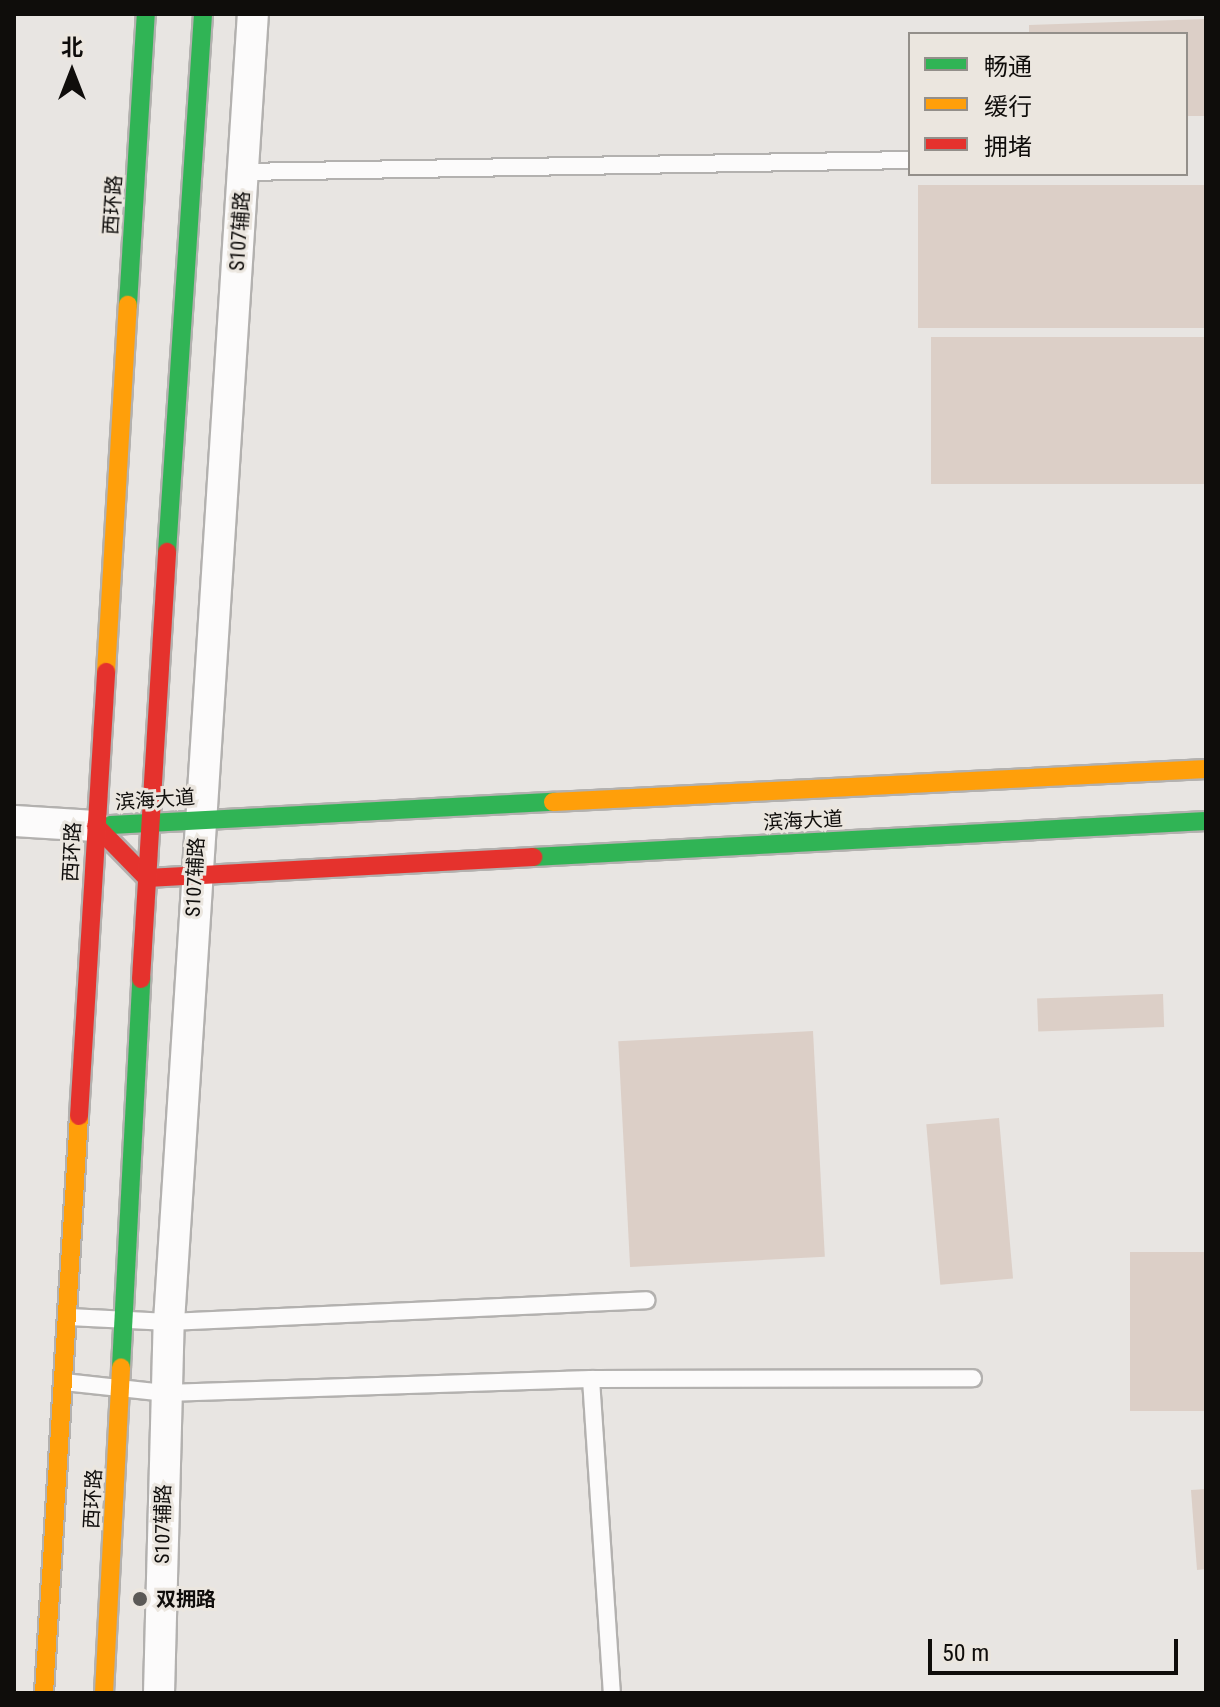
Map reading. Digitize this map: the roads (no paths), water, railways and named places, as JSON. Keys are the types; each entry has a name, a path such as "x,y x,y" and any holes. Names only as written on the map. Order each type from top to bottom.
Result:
{"main road":[{"name":"西环路","path":"44,1693 146,14"},
{"name":"西环路","path":"104,1693 149,821 203,14"},
{"name":"滨海大道","path":"96,826 1206,769"},
{"name":"滨海大道","path":"96,826 147,878 1206,821"}],"street":[{"name":"S107辅路","path":"159,1693 169,1322 253,14"},
{"path":"14,821 96,826"}],"lane":[{"path":"243,172 908,160"},
{"path":"67,1317 169,1322 646,1300"},
{"path":"62,1382 166,1393 591,1379 973,1378"},
{"path":"591,1379 612,1693"}],"place":[{"name":"双拥路","path":"140,1599"}]}
